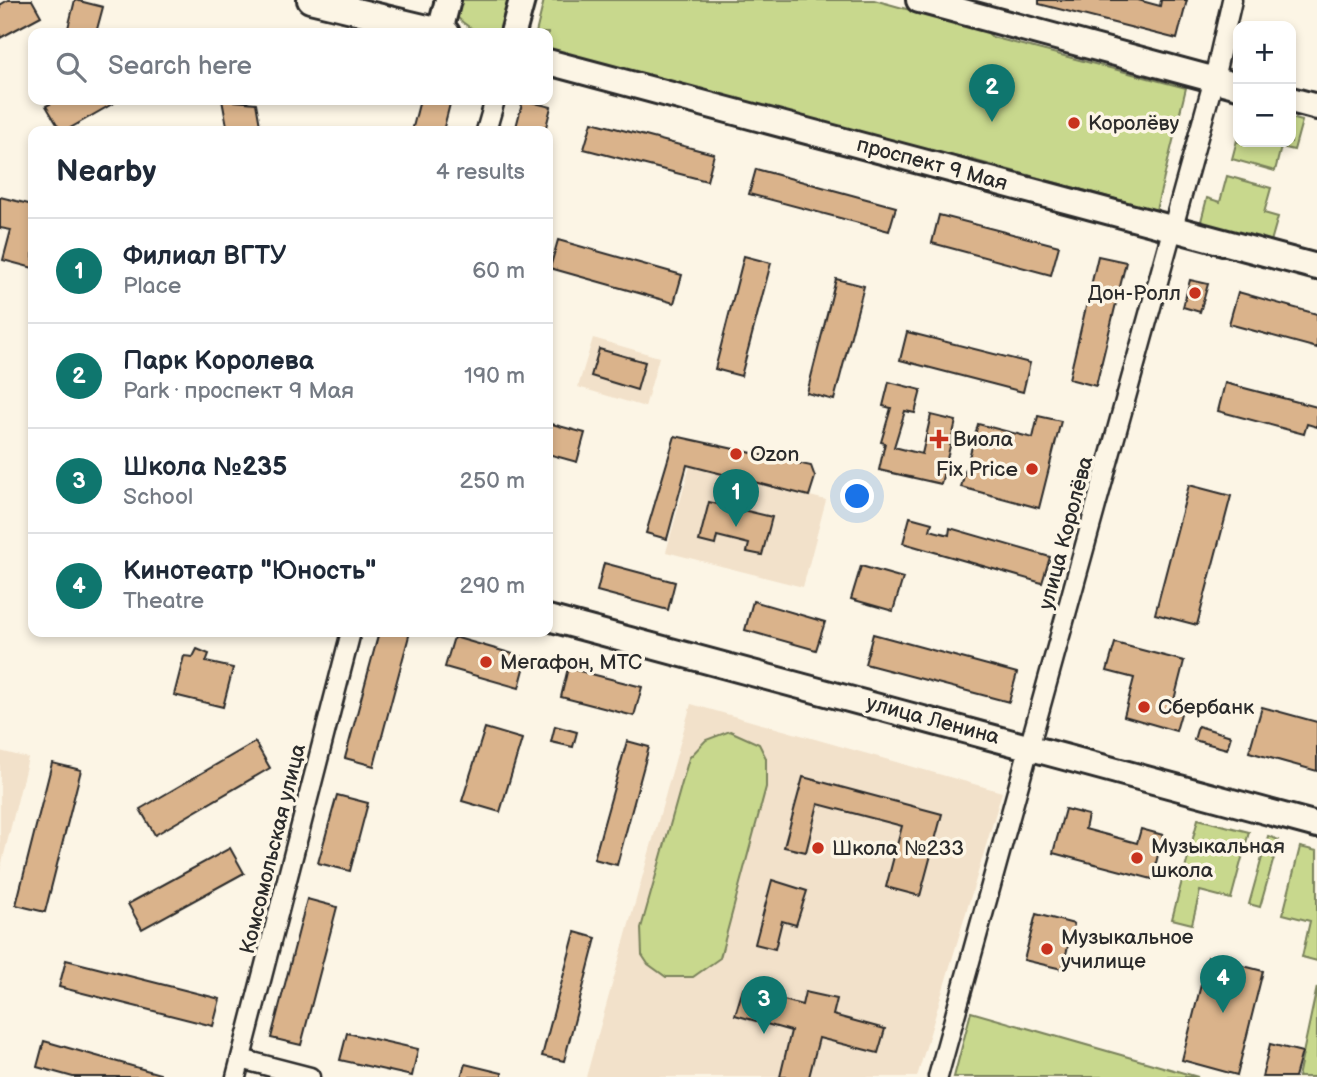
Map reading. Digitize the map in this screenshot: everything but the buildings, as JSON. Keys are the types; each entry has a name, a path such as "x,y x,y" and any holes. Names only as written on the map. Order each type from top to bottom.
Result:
{"street":[{"path":"310,0 426,28"},
{"path":"444,28 448,0"},
{"path":"514,28 522,0"},
{"path":"919,0 1233,85"},
{"name":"улица Королёва","path":"938,1077 1174,227 1214,79 1232,0"},
{"name":"проспект 9 Мая","path":"553,63 1317,267"},
{"path":"1296,101 1317,107"},
{"path":"487,126 494,105"},
{"name":"улица Ленина","path":"553,619 1317,825"},
{"name":"Комсомольская улица","path":"236,1077 350,637"},
{"path":"241,1059 310,1077"}],"shaded area":[{"path":"593,338 659,357 645,407 578,387"},
{"path":"690,466 826,500 803,587 666,552"},
{"name":"Школа №233","path":"691,704 1002,792 917,1077 586,1077"},
{"path":"0,751 28,758 0,871"}],"green space":[{"path":"461,0 513,0 506,28 472,28 457,17"},
{"path":"544,0 874,0 986,31 992,37 1186,88 1156,210 962,157 949,159 553,56 553,28 537,28"},
{"path":"1296,119 1302,121 1296,143"},
{"path":"1235,147 1281,147 1275,171 1232,159"},
{"path":"1227,176 1271,188 1264,213 1278,217 1270,245 1200,225 1207,198 1220,202"},
{"path":"730,731 759,744 766,758 766,787 720,958 693,977 666,977 648,964 642,955 641,928 689,758 706,740"},
{"path":"1198,819 1249,832 1231,899 1200,891 1192,924 1172,919"},
{"path":"1268,836 1279,840 1260,907 1249,904"},
{"path":"1300,847 1317,851 1317,961 1302,957 1310,921 1283,914"},
{"path":"1317,987 1317,1077 1298,1077"},
{"path":"971,1012 1198,1077 954,1077"}],"place":[{"name":"Парк Королева","path":"992,122"},
{"name":"Королёву","path":"1074,123"},
{"name":"Дон-Ролл","path":"1195,293"},
{"name":"Виола","path":"939,439"},
{"name":"Ozon","path":"736,454"},
{"name":"Fix Price","path":"1032,469"},
{"name":"Филиал ВГТУ","path":"736,527"},
{"name":"Мегафон, МТС","path":"486,662"},
{"name":"Сбербанк","path":"1144,707"},
{"name":"Школа №233","path":"818,848"},
{"name":"Музыкальная школа","path":"1137,858"},
{"name":"Музыкальное училище","path":"1047,949"},
{"name":"Кинотеатр \"Юность\"","path":"1223,1013"},
{"name":"Школа №235","path":"764,1034"}]}
